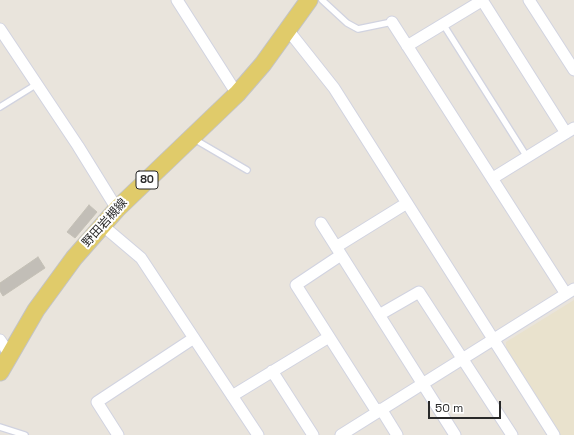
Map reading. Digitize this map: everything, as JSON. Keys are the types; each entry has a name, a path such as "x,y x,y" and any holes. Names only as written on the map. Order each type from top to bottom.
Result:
{"main road":[{"name":"野田岩槻線","path":"0,372 53,285 102,225 237,94 263,64 309,0"}],"street":[{"path":"177,0 237,94"},
{"path":"407,46 482,0 570,131 493,178"},
{"path":"529,0 574,70"},
{"path":"340,435 570,291 493,178 392,22"},
{"path":"0,29 78,146 117,209"},
{"path":"288,30 334,88 494,338 554,435"},
{"path":"397,435 329,337 296,285 339,251 407,203"},
{"path":"321,223 455,435"},
{"path":"102,225 141,258 258,435"},
{"path":"379,315 419,292 512,435"},
{"path":"232,396 329,337"},
{"path":"118,435 97,402 194,338"},
{"path":"0,340 10,355"},
{"path":"272,371 314,435"}],"lane":[{"path":"322,0 347,23 358,29 392,22"},
{"path":"444,24 527,157"},
{"path":"0,108 37,84"},
{"path":"191,137 247,170"},
{"path":"0,427 25,435"}],"shaded area":[{"path":"574,300 574,435 560,435 506,349 506,342"}],"building":[{"path":"89,205 97,212 75,238 67,232"},
{"path":"38,257 45,268 3,296 0,291 0,283"}]}
